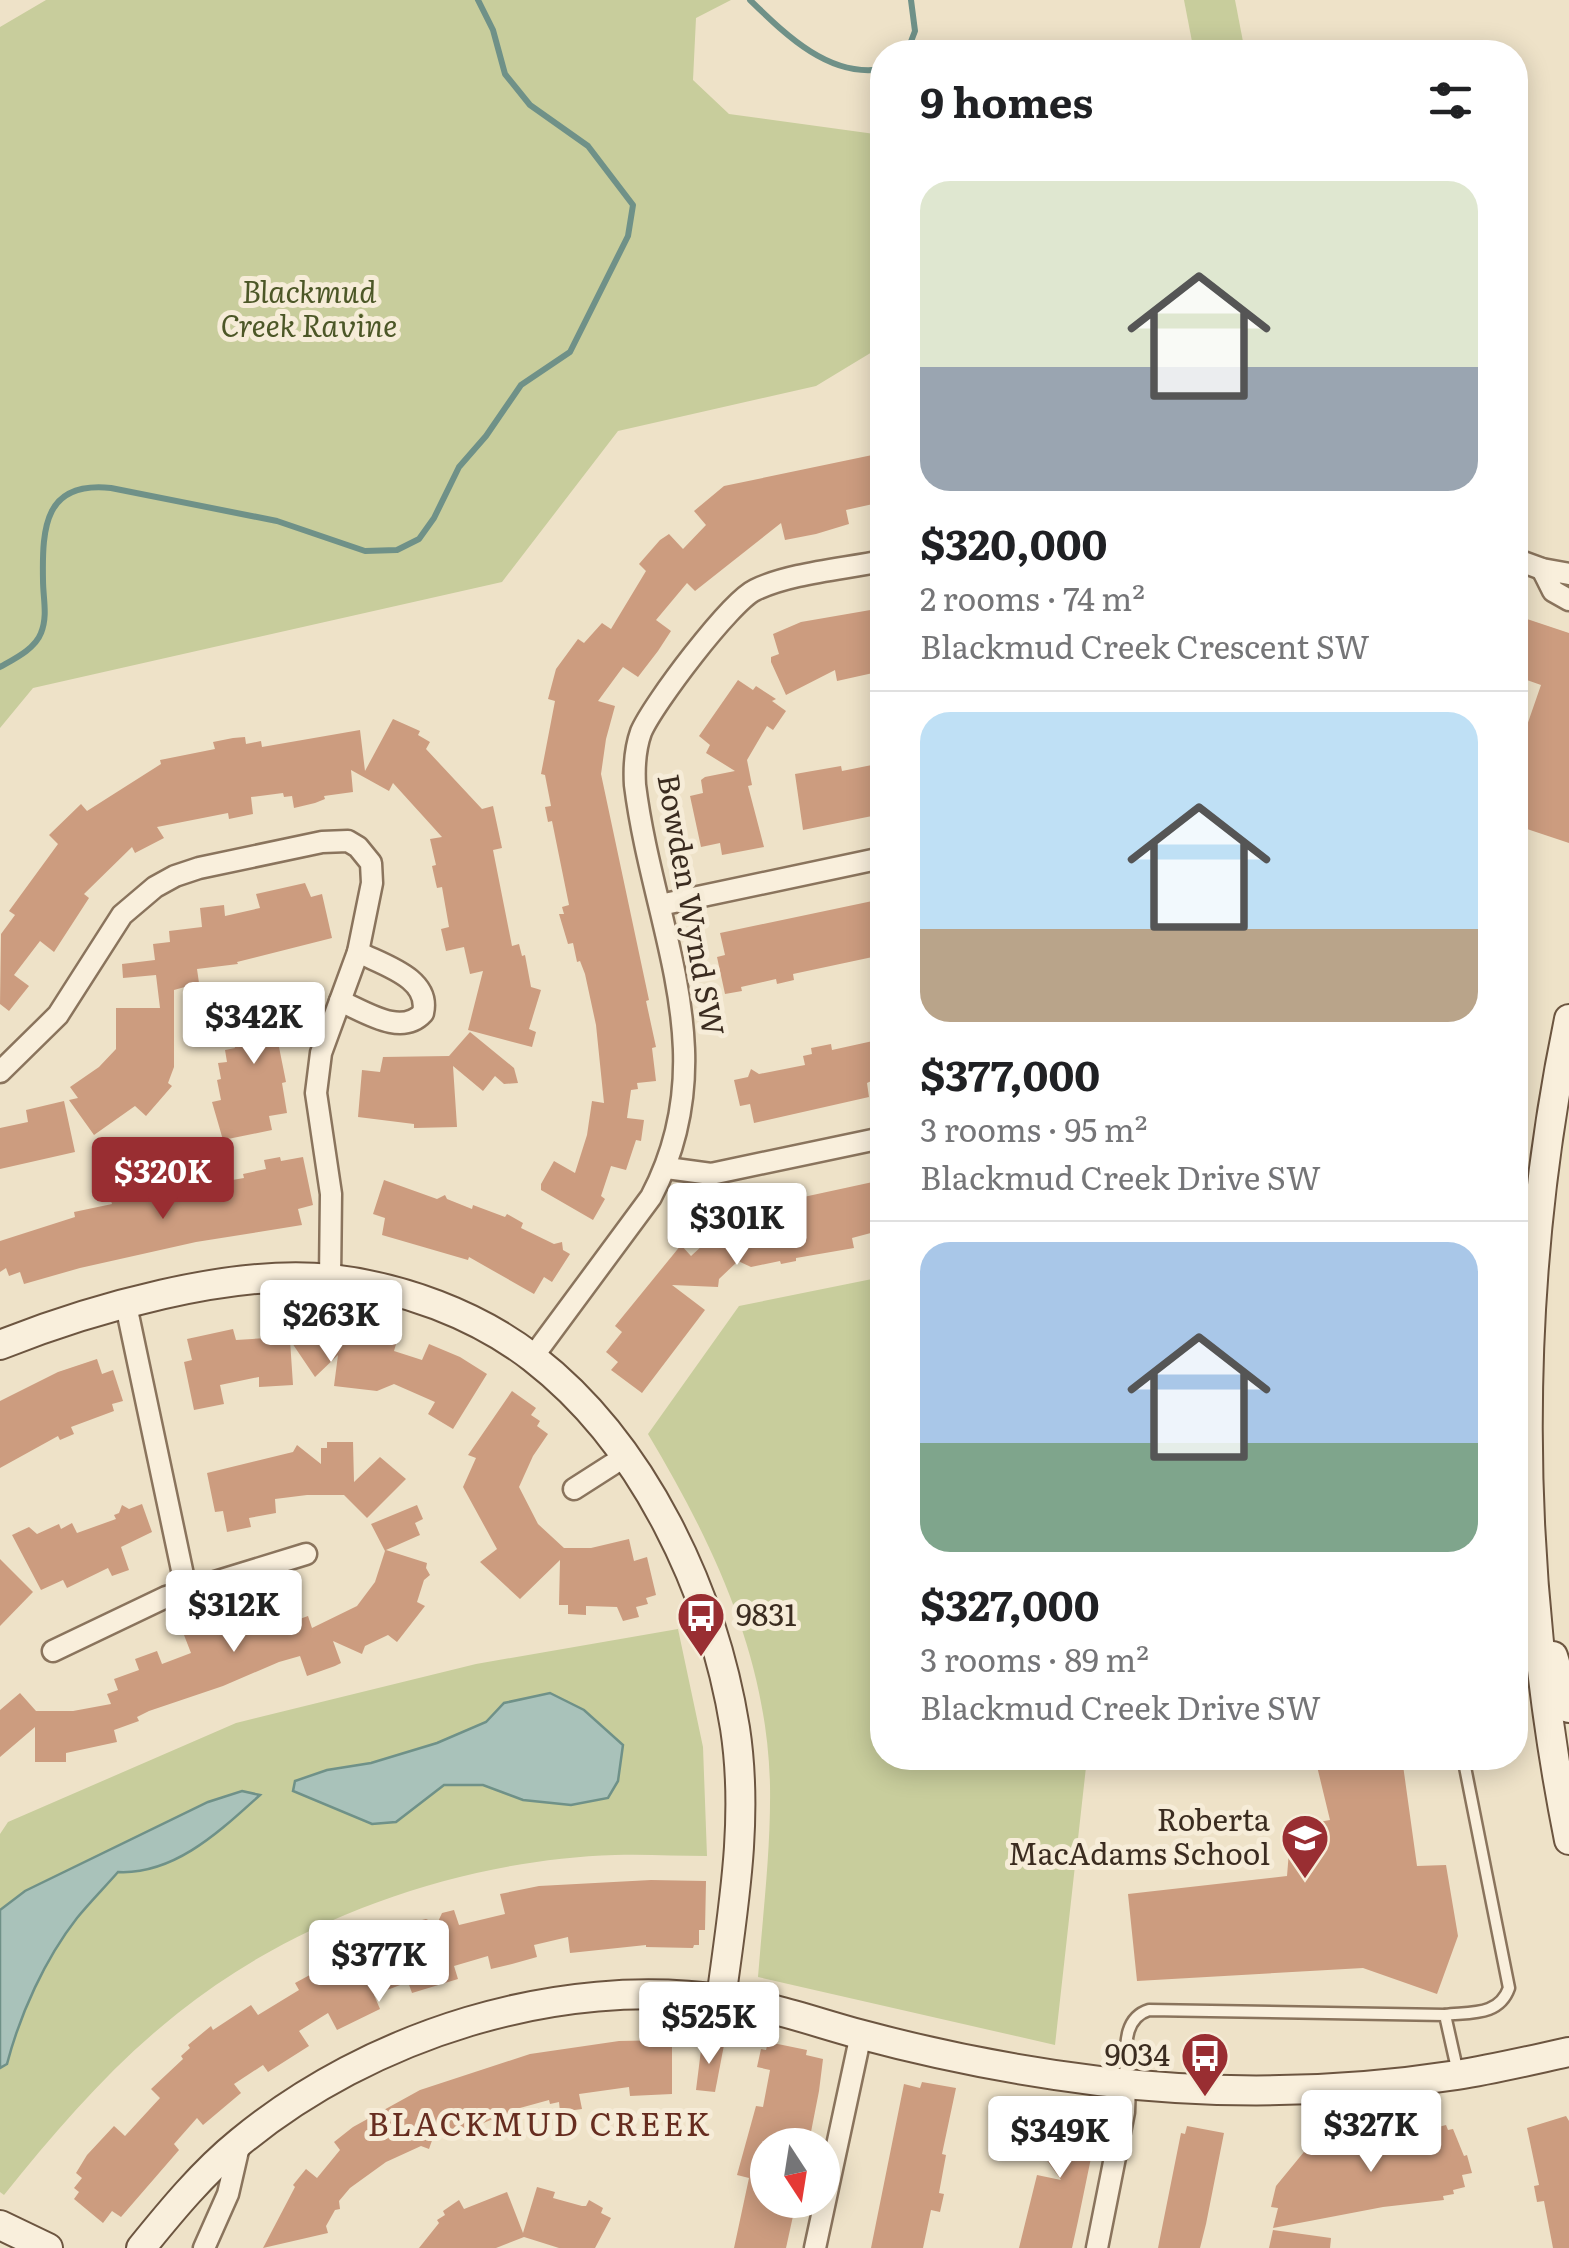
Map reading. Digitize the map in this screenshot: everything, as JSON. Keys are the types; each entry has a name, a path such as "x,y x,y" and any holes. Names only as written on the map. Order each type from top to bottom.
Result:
{"street":[{"name":"Bowden Wynd SW","path":"532,1358 632,1226 667,1168 684,1094 686,1046 635,786 639,740 648,718 724,616 743,597 772,584 870,563"},
{"path":"1528,564 1569,574"},
{"path":"1542,570 1553,591 1569,600"},
{"path":"0,1072 35,1041 64,1007 122,915 155,887 175,876 322,842 348,842 366,854 374,873 358,952 321,1054 316,1093 332,1194 330,1279"},
{"path":"660,905 870,861"},
{"path":"340,1000 392,1022 410,1022 423,1013 425,1004 418,986 358,952"},
{"path":"1569,1019 1546,1154 1528,1344 1529,1500 1535,1597 1544,1697 1569,1840"},
{"path":"667,1168 712,1174 870,1141"},
{"path":"0,1346 75,1318 126,1305 233,1282 289,1278 330,1279 396,1292 487,1329 532,1358 591,1414 649,1495 690,1574 714,1639 735,1730 740,1830 722,1999"},
{"path":"126,1305 186,1589"},
{"path":"574,1490 624,1458"},
{"path":"54,1651 186,1589 306,1554"},
{"path":"1535,1597 1569,1708"},
{"path":"142,2248 170,2212 240,2142 371,2060 477,2018 598,1997 722,1999 986,2063 1125,2084 1346,2086 1458,2074 1569,2052"},
{"path":"815,2248 861,2034"},
{"path":"1097,2248 1124,2112 1125,2084"},
{"path":"204,2248 228,2194 240,2142"},
{"path":"0,2225 48,2248"}],"lane":[{"path":"1125,2084 1129,2024 1136,2014 1148,2010 1445,2015 1492,2010 1504,2000 1509,1988 1466,1770"},
{"path":"1445,2015 1458,2074"}],"green space":[{"name":"Blackmud Creek Ravine","path":"46,0 731,0 696,18 693,80 729,114 870,133 870,353 816,386 618,431 502,582 33,688 0,728 0,27"},
{"path":"1184,0 1235,0 1243,40 1192,40"},
{"path":"870,1279 870,1770 1086,1770 1055,2045 758,1977 770,1809 767,1737 759,1691 732,1602 714,1559 648,1434 739,1306"},
{"path":"678,1629 703,1747 707,1856 615,1855 499,1868 384,1900 328,1922 225,1979 153,2033 107,2076 4,2195 0,2192 0,1834 8,1822 236,1723 476,1664"}],"water":[{"path":"550,1693 584,1710 623,1745 618,1781 608,1798 571,1805 523,1800 483,1785 444,1785 396,1822 372,1824 293,1791 295,1781 437,1743 486,1722 504,1703"},
{"path":"242,1791 260,1795 213,1836 159,1866 118,1872 87,1906 44,1969 7,2064 0,2068 0,1910 25,1891 208,1802"}],"building":[{"path":"870,456 870,505 846,510 849,524 785,540 781,523 695,591 687,583 656,620 671,631 658,651 638,677 623,667 598,701 615,706 601,774 649,1000 646,1001 656,1047 652,1048 656,1081 637,1083 638,1089 631,1090 627,1118 644,1120 641,1141 636,1140 626,1170 611,1166 601,1196 605,1199 593,1220 541,1190 554,1161 575,1173 592,1101 604,1103 596,1025 585,974 580,961 577,962 573,943 568,944 559,914 564,914 562,907 569,905 552,821 548,822 545,807 551,806 545,775 541,774 555,701 548,699 556,669 578,639 584,643 602,623 611,629 646,571 639,564 669,534 683,549 706,525 694,511 724,486"},
{"path":"870,610 870,674 837,681 835,670 786,695 771,662 771,657 779,654 773,634 801,622"},
{"path":"1528,619 1569,633 1569,843 1528,829 1528,722 1541,685 1528,680"},
{"path":"738,680 753,690 756,686 786,711 773,730 767,726 747,760 752,785 748,786 764,847 722,855 720,843 701,847 690,796 703,793 701,780 705,777 735,771 706,753 710,745 699,736"},
{"path":"393,719 420,731 418,735 430,742 426,749 482,809 493,806 502,848 493,850 512,946 519,944 531,987 541,990 529,1029 536,1032 532,1047 468,1030 483,971 470,974 464,947 446,951 441,929 449,927 442,887 437,888 432,866 436,865 430,839 442,837 393,783 389,791 351,770 353,792 324,796 315,803 294,808 292,796 284,797 283,793 251,797 253,814 229,819 228,813 157,827 164,838 135,853 132,847 84,894 89,898 54,952 40,941 14,975 29,986 9,1011 0,1004 1,934 15,915 9,911 58,844 49,835 81,804 87,811 161,764 160,760 215,749 213,742 233,738 245,737 246,744 261,741 262,747 360,730 365,771"},
{"path":"870,765 870,816 803,830 795,774 841,766 842,771"},
{"path":"305,883 311,897 322,894 332,938 238,964 197,969 199,983 174,990 174,1067 168,1083 172,1086 146,1116 135,1106 94,1135 69,1100 78,1098 70,1087 99,1067 116,1049 116,1008 160,1008 156,975 123,978 122,964 155,960 153,944 170,942 169,931 202,927 200,908 224,905 225,916 260,908 256,894"},
{"path":"870,902 870,958 793,974 794,980 777,984 776,979 725,994 717,957 725,955 720,933"},
{"path":"297,992 301,1013 285,1016 284,1036 277,1037 286,1082 282,1083 287,1113 269,1116 272,1130 223,1140 212,1102 221,1100 218,1063 227,1062 225,1050 235,1048 229,1022 233,1017 231,1005"},
{"path":"470,1032 514,1068 518,1083 504,1084 495,1076 483,1091 453,1066 457,1127 414,1128 414,1124 358,1117 362,1070 380,1072 383,1057 449,1056"},
{"path":"870,1042 869,1097 754,1123 750,1104 740,1106 734,1080 748,1077 751,1069 759,1074 805,1065 803,1056 812,1054 811,1048 831,1044 832,1050"},
{"path":"64,1101 75,1152 0,1169 0,1128 28,1122 26,1110"},
{"path":"280,1157 281,1161 303,1157 313,1205 298,1209 302,1225 196,1242 24,1284 20,1272 9,1276 6,1268 0,1272 0,1241 75,1217 74,1212 112,1204 111,1201 244,1178 243,1174 266,1169 264,1160"},
{"path":"384,1180 437,1199 445,1195 472,1209 473,1205 505,1217 507,1214 523,1223 521,1228 554,1244 562,1242 563,1250 570,1254 552,1282 544,1277 534,1294 469,1257 468,1260 382,1235 385,1218 373,1214"},
{"path":"870,1183 870,1233 852,1238 854,1248 781,1264 780,1261 751,1267 738,1261 719,1279 718,1287 672,1285 705,1310 642,1393 611,1370 618,1362 606,1352 622,1332 615,1326 681,1245 691,1256 703,1245 728,1237 721,1217"},
{"path":"318,1321 317,1336 347,1336 348,1324 376,1328 399,1334 394,1351 422,1360 429,1344 487,1374 453,1429 428,1414 435,1402 394,1384 377,1391 334,1386 338,1355 315,1377 290,1340 293,1385 259,1387 259,1377 220,1385 224,1404 194,1410 184,1362 192,1360 187,1339 233,1329 236,1340 267,1338 266,1322"},
{"path":"97,1359 102,1374 113,1370 123,1401 112,1404 114,1411 71,1427 74,1434 60,1440 58,1436 0,1468 0,1401 58,1372"},
{"path":"512,1391 536,1408 531,1415 548,1434 519,1487 538,1524 564,1548 591,1548 629,1539 634,1561 647,1557 656,1595 646,1598 648,1604 636,1607 639,1617 623,1621 617,1607 586,1606 586,1615 568,1614 568,1605 559,1605 560,1560 520,1599 480,1562 497,1549 463,1487 476,1458 468,1455"},
{"path":"327,1442 353,1442 354,1482 380,1457 406,1479 367,1518 344,1495 307,1495 275,1499 276,1513 249,1518 251,1527 227,1532 223,1511 215,1512 207,1473 293,1452 297,1445 321,1464 321,1448 327,1448"},
{"path":"142,1504 152,1532 121,1547 129,1570 112,1576 108,1568 67,1588 63,1580 41,1590 12,1535 29,1527 37,1534 72,1523 77,1533 116,1519 114,1515 122,1505 129,1509"},
{"path":"417,1505 423,1519 415,1523 420,1535 386,1550 427,1563 430,1575 424,1580 417,1602 425,1606 397,1642 388,1635 365,1646 362,1654 333,1641 341,1663 335,1666 307,1676 300,1656 279,1662 149,1711 137,1717 139,1721 114,1730 117,1742 66,1753 66,1762 35,1762 35,1727 0,1757 0,1710 20,1693 36,1711 73,1711 111,1704 107,1694 118,1690 114,1679 139,1670 135,1659 157,1651 162,1664 191,1653 184,1635 228,1619 230,1626 280,1607 286,1624 308,1616 312,1628 357,1606 375,1582 385,1551 371,1524"},
{"path":"0,1559 33,1592 0,1626"},
{"path":"1318,1770 1404,1770 1417,1866 1446,1865 1458,1936 1437,1994 1363,1968 1137,1981 1128,1894 1287,1876 1291,1827 1330,1820"},
{"path":"706,1881 705,1930 699,1930 699,1945 646,1945 570,1953 568,1937 534,1945 537,1957 491,1969 488,1956 454,1966 458,1979 412,1993 408,1982 374,1995 380,2009 337,2030 328,2013 299,2031 309,2046 268,2072 263,2065 234,2084 241,2093 203,2125 197,2118 174,2144 179,2150 121,2217 112,2211 103,2223 74,2199 79,2192 74,2188 82,2178 76,2173 87,2155 114,2126 125,2136 160,2098 151,2089 183,2059 188,2045 211,2026 213,2030 251,2005 258,2015 299,1990 295,1983 332,1963 330,1958 418,1921 426,1919 437,1924 442,1913 454,1910 459,1925 505,1914 500,1894 539,1886"},
{"path":"672,2040 672,2094 630,2096 629,2087 579,2094 582,2109 560,2112 559,2102 550,2104 549,2100 509,2111 511,2115 448,2138 440,2118 429,2149 421,2146 386,2162 350,2188 326,2226 328,2233 263,2248 293,2185 306,2169 317,2178 340,2150 334,2142 353,2127 420,2090 530,2054 619,2041"},
{"path":"702,2042 724,2045 715,2092 696,2090"},
{"path":"768,2042 807,2050 806,2055 823,2059 819,2091 812,2128 750,2128 750,2218 793,2218 786,2248 734,2248 749,2178 737,2175 756,2106 763,2107 770,2070 757,2067 761,2049 766,2050"},
{"path":"922,2082 956,2088 942,2154 946,2155 940,2212 931,2210 923,2248 871,2248 904,2084 920,2088"},
{"path":"1050,2105 1083,2112 1081,2121 1098,2124 1078,2221 1072,2248 1019,2248 1037,2175 1061,2180 1041,2152"},
{"path":"1566,2116 1569,2248 1553,2248 1544,2201 1537,2202 1534,2186 1539,2185 1527,2128"},
{"path":"1446,2125 1448,2130 1453,2129 1472,2173 1462,2175 1465,2187 1443,2196 1444,2200 1273,2228 1278,2208 1271,2207 1276,2186 1308,2147 1399,2129 1400,2133 1411,2134"},
{"path":"1187,2126 1224,2133 1206,2224 1200,2248 1158,2248 1181,2133 1185,2134"},
{"path":"537,2187 555,2192 553,2198 582,2206 589,2200 603,2208 601,2213 611,2218 595,2248 559,2248 524,2237 496,2248 419,2248 439,2223 437,2220 445,2215 443,2211 459,2200 464,2209 507,2192 523,2233"},
{"path":"1273,2230 1331,2238 1330,2248 1269,2248"}],"waterway":[{"name":"BLACKMUD CREEK","path":"0,667 29,649 41,633 47,525 60,500 72,492 111,488 277,521 365,551 397,550 419,539 459,467 521,385 570,352 628,236 633,205 588,146 530,105 505,74 493,30 478,0"},
{"name":"BLACKMUD CREEK","path":"750,0 809,51 844,67 870,70"},
{"name":"BLACKMUD CREEK","path":"911,0 915,31 912,40"}],"place":[{"name":"9831","path":"701,1658"},
{"name":"Roberta MacAdams School","path":"1305,1880"},
{"name":"9034","path":"1205,2098"}],"district":[{"name":"BLACKMUD CREEK","path":"540,2125"}]}
